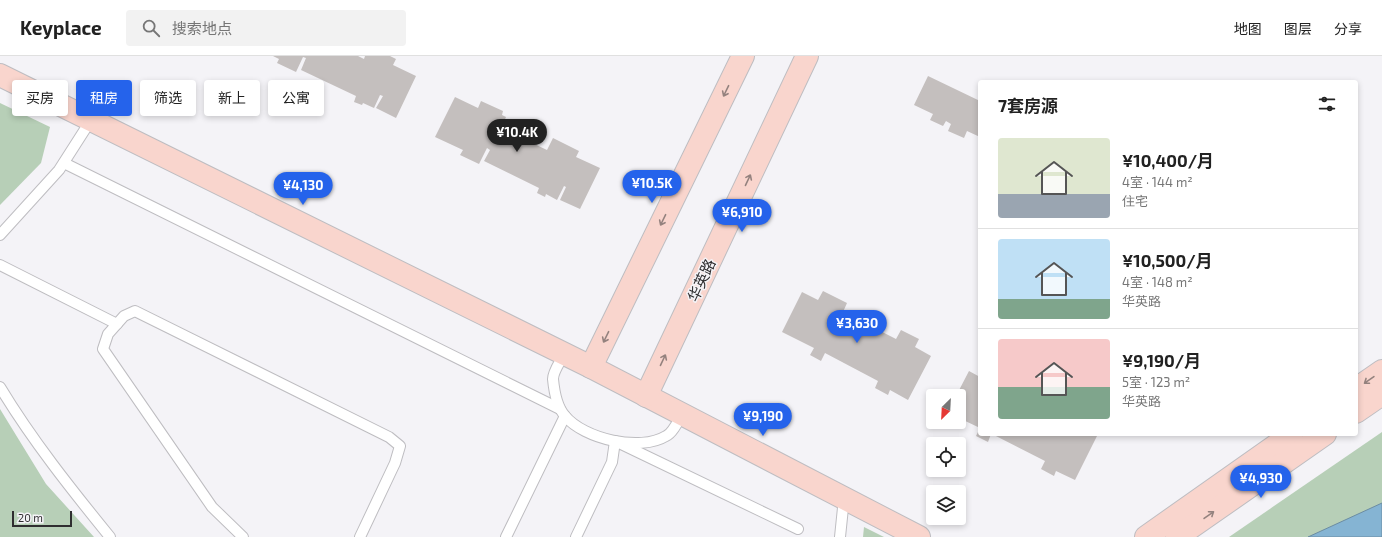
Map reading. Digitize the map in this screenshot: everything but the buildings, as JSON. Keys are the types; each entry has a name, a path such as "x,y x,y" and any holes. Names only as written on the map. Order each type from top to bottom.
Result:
{"main road":[{"path":"591,367 743,56"},
{"name":"华英路","path":"646,396 807,56"},
{"path":"0,75 591,367 919,537"},
{"path":"1358,388 1382,371"},
{"path":"1358,411 1382,394"},
{"path":"1146,537 1289,436"},
{"path":"1177,537 1322,436"}],"lane":[{"path":"0,235 60,170 91,120"},
{"path":"64,163 563,413 577,427 594,436 615,442 798,529"},
{"path":"0,265 117,324"},
{"path":"243,537 212,506 103,349 108,334 124,316 135,311 389,437 400,446 395,463 360,537"},
{"path":"506,537 563,413 556,398 553,377 564,354"},
{"path":"0,387 13,410 110,537"},
{"path":"615,442 655,442 668,436 682,414"},
{"path":"576,537 612,462 615,442"},
{"path":"840,537 844,498"}],"green space":[{"path":"0,103 12,109 12,116 27,116 50,127 41,163 0,205"},
{"path":"0,409 46,484 94,537 0,537"},
{"path":"1382,432 1382,537 1229,537"},
{"path":"864,527 884,537 863,537"}],"water":[{"path":"1382,503 1382,537 1308,537"}]}
